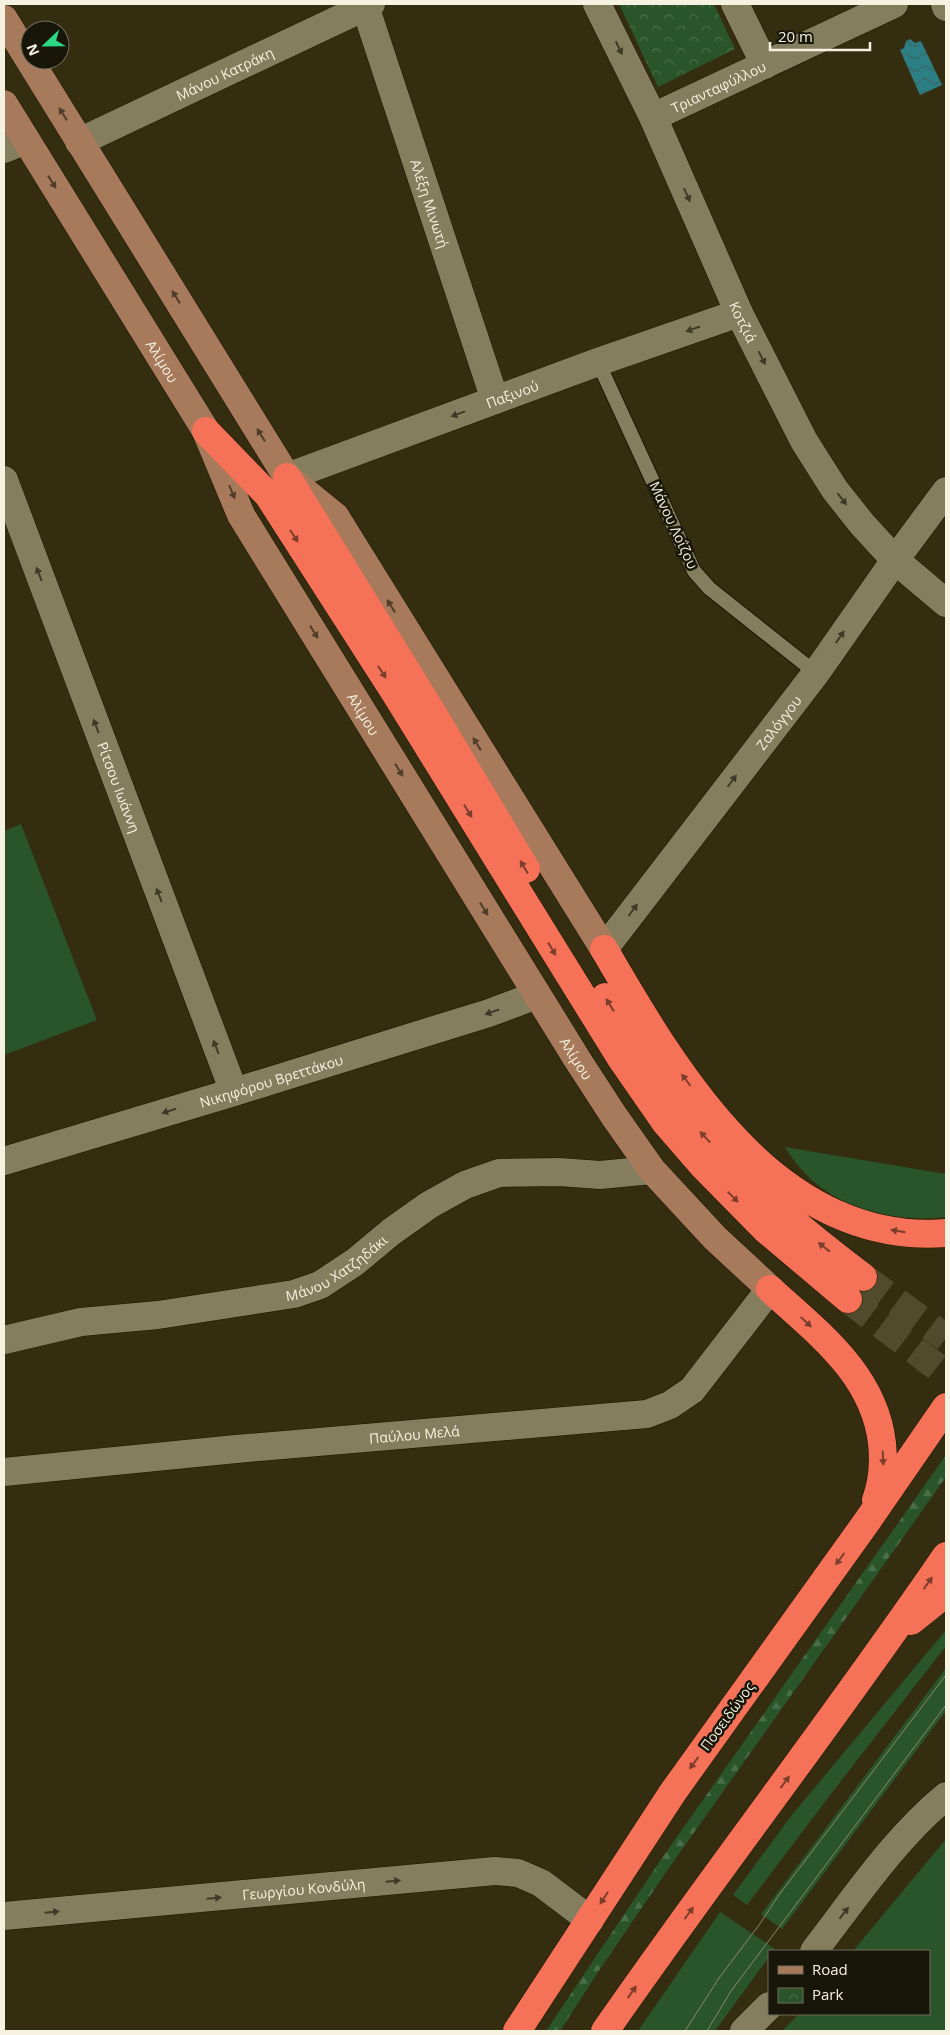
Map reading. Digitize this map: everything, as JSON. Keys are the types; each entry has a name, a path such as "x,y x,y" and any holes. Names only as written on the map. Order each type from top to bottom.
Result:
{"highway":[{"path":"206,431 268,495 395,693 620,1057 665,1122 704,1167 765,1229 856,1288 822,1246 774,1206 730,1163 691,1121 658,1081 564,933 430,709 287,477"},
{"path":"604,949 647,1023 697,1095 740,1144 776,1177 808,1201 848,1219 899,1231 946,1233"},
{"path":"770,1289 840,1354 858,1376 870,1397 880,1426 883,1464 879,1491 868,1520"},
{"name":"Ποσειδώνος","path":"517,2031 672,1792 868,1520 946,1407"},
{"path":"605,2031 660,1952 890,1637 946,1556"},
{"path":"890,1637 946,1593"}],"main road":[{"path":"4,19 287,477 335,516 604,949"},
{"name":"Αλίμου","path":"4,104 15,144 206,431 242,515 582,1067 652,1170 715,1238 770,1289"}],"street":[{"name":"Κοτζιά","path":"597,4 653,117 739,313 804,441 830,482 862,524 895,560 946,603"},
{"path":"735,4 764,65"},
{"name":"Τριανταφύλλου","path":"653,117 894,4"},
{"name":"Μάνου Κατράκη","path":"80,142 368,5"},
{"name":"Αλέξη Μινωτή","path":"368,5 495,400"},
{"name":"Παξινού","path":"287,477 598,362 739,313"},
{"name":"Ρίτσου Ιωάννη","path":"4,480 234,1092"},
{"name":"Ζαλόγγου","path":"604,949 816,672 946,491"},
{"name":"Νικηφόρου Βρεττάκου","path":"4,1161 489,1013 537,995"},
{"name":"Μάνου Χατζηδάκι","path":"4,1340 81,1322 158,1315 294,1294 320,1285 355,1262 391,1232 429,1205 465,1185 498,1173 559,1172 600,1175 652,1170"},
{"name":"Παύλου Μελά","path":"4,1472 226,1450 647,1414 670,1405 692,1390 770,1289"},
{"path":"815,1950 887,1857 934,1806 946,1796"},
{"name":"Γεωργίου Κονδύλη","path":"4,1916 495,1871 518,1873 541,1883 590,1920"},
{"path":"744,2031 768,2007"}],"lane":[{"name":"Μάνου Λοΐζου","path":"598,362 694,571 709,588 816,672"}],"green space":[{"path":"619,4 714,4 735,49 658,87"},
{"path":"21,824 97,1020 4,1055 4,831"},
{"path":"785,1147 946,1174 946,1217 899,1217 855,1206 834,1196 815,1183 799,1167"},
{"path":"946,1455 946,1477 671,1865 560,2031 546,2031 662,1858"},
{"path":"946,1630 946,1646 747,1905 733,1895 791,1816"},
{"path":"946,1668 946,1711 782,1929 761,1914"},
{"path":"946,1839 946,2031 782,2031 798,2015 930,2015 930,1950 854,1950"},
{"path":"720,1912 775,1949 768,1950 768,1958 715,2031 638,2031"}],"water":[{"path":"910,39 915,43 921,41 942,85 920,95 900,50 904,48 906,41"}],"tunnel":[{"path":"863,1277 946,1338"},
{"path":"848,1299 946,1374"}],"tram line":[{"path":"685,2031 719,1978 779,1895 946,1675"},
{"path":"707,2031 731,1991 946,1705"}]}
